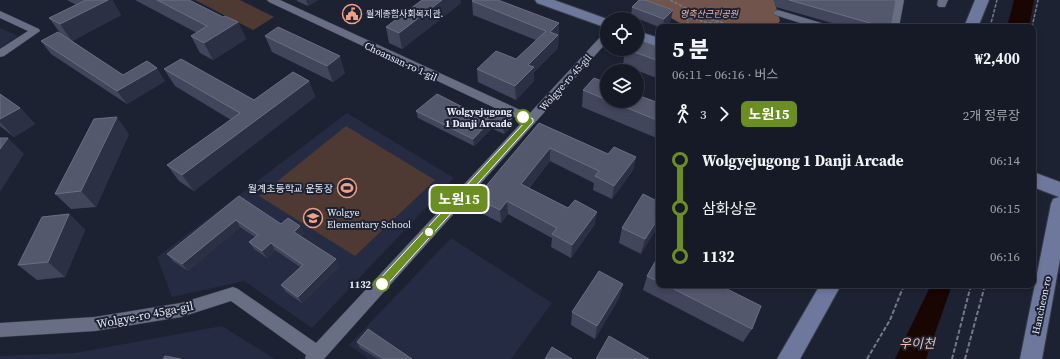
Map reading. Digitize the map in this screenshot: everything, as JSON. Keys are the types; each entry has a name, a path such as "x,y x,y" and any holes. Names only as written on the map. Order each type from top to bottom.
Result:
{"main road":[{"path":"542,0 600,21"},
{"path":"972,24 982,0"},
{"path":"644,38 656,42"},
{"path":"1036,179 1060,190"},
{"name":"Hancheon-ro","path":"1031,359 1057,237 1060,204"},
{"path":"788,359 829,288"}],"street":[{"name":"Choansan-ro 1-gil","path":"272,0 531,120"},
{"path":"895,24 899,0"},
{"path":"778,13 814,24"},
{"path":"0,14 35,31 0,54"},
{"name":"Wolgye-ro 45-gil","path":"316,357 600,44"},
{"name":"Wolgye-ro 45ga-gil","path":"0,330 95,324 181,310 234,294 316,357"}],"path":[{"path":"670,0 705,18 727,24"},
{"path":"991,24 997,0"},
{"path":"1033,24 1038,0"},
{"path":"688,24 687,19 689,17 704,22 718,24"},
{"path":"867,359 890,320 903,288"},
{"path":"952,359 970,288"},
{"path":"965,359 984,288"}],"shaded area":[{"path":"195,0 240,0 274,17 253,30"},
{"path":"0,28 18,36 0,48"},
{"name":"Wolgye Elementary School","path":"347,113 454,178 312,328 244,281 172,297 157,257"},
{"name":"월계초등학교 운동장","path":"346,126 435,180 355,256 259,196"},
{"path":"451,238 552,303 511,359 369,359 349,345"},
{"path":"222,326 275,359 0,359 0,356 75,353"}],"green space":[{"name":"영축산근린공원","path":"639,0 774,0 780,21 778,24 682,24"}],"water":[{"path":"1014,0 1034,0 1030,24 1008,24"},
{"name":"우이천","path":"930,288 951,288 926,359 895,359"}],"building":[{"path":"86,0 108,0 60,24 49,18"},
{"path":"157,0 189,0 223,17 225,16 238,22 204,43 191,36 207,26"},
{"path":"422,0 442,0 399,33 386,27"},
{"path":"498,0 559,23 550,32 558,35 528,65 534,67 515,86 477,69 496,51 516,59 546,31 472,1"},
{"path":"639,0 645,0 673,10 664,19 632,7"},
{"path":"789,0 896,0 892,24 873,24"},
{"path":"278,27 340,56 327,66 265,36"},
{"path":"58,32 123,75 147,61 157,68 117,91 41,41"},
{"path":"644,42 656,46 656,60 644,56"},
{"path":"181,59 254,100 293,72 309,81 182,175 167,165 240,113 164,69"},
{"path":"594,78 600,80 600,97 583,90"},
{"path":"0,94 20,108 0,119"},
{"path":"437,94 490,121 473,139 416,111"},
{"path":"644,98 656,102 656,120 627,108 644,108"},
{"path":"495,110 512,118 503,127 486,119"},
{"path":"117,117 81,191 55,194 94,119"},
{"path":"539,123 608,154 614,147 636,157 614,186 595,176 599,171 550,148 521,184 568,208 575,200 597,212 572,245 552,234 557,228 507,201 500,210 476,198"},
{"path":"0,138 8,138 0,149"},
{"path":"643,194 656,200 656,222 645,239 622,228"},
{"path":"239,196 281,224 288,218 300,226 294,232 336,259 298,297 281,285 303,265 271,243 262,251 249,242 258,235 236,220 182,264 167,254"},
{"path":"69,214 48,262 18,265 42,217"},
{"path":"656,260 656,280 647,276"},
{"path":"599,271 623,284 597,326 572,312"},
{"path":"672,288 725,288 761,306 752,329"},
{"path":"368,329 412,359 384,359 357,342"},
{"path":"609,336 649,359 596,359"},
{"path":"552,347 572,359 545,359"},
{"path":"165,356 181,359 163,359"}],"bus line":[{"name":"노원15","path":"382,284 531,120 523,117"}],"place":[{"name":"월계종합사회복지관.","path":"352,14"},
{"name":"Wolgyejugong 1 Danji Arcade","path":"523,117"},
{"name":"월계초등학교 운동장","path":"347,188"},
{"name":"Wolgye Elementary School","path":"313,218"},
{"name":"1132","path":"382,284"}]}
